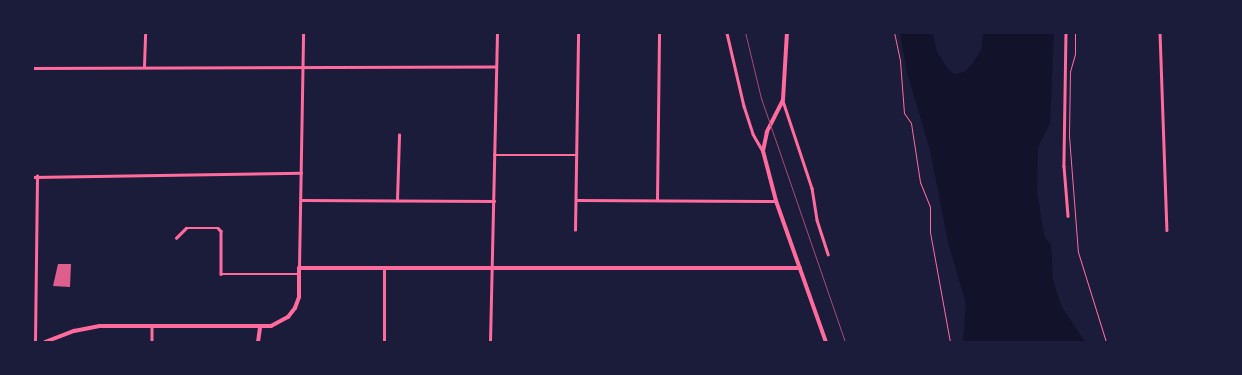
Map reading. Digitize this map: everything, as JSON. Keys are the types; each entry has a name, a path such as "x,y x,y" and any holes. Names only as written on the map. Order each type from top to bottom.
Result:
{"street":[{"path":"144,66 145,32"},
{"path":"46,342 91,327 260,328 279,323 291,313 299,297 303,32"},
{"path":"490,342 497,32"},
{"path":"504,32 578,34 728,33 744,106 753,134 763,151 776,201 826,342"},
{"path":"763,151 767,132 782,100 787,32"},
{"path":"1066,32 1064,166 1068,216"},
{"path":"1160,32 1167,230"},
{"path":"576,230 578,34"},
{"path":"657,200 659,34"},
{"path":"32,68 303,64 496,66"},
{"path":"782,100 812,188 817,220 828,254"},
{"path":"397,200 399,135"},
{"path":"494,155 576,155"},
{"path":"32,176 301,174"},
{"path":"35,342 37,176"},
{"path":"301,200 494,201"},
{"path":"576,200 776,201"},
{"path":"176,238 186,228 218,228 221,231 221,274 299,274"},
{"path":"300,268 800,268"},
{"path":"384,268 384,342"},
{"path":"152,326 152,342"},
{"path":"258,342 260,328"}],"path":[{"path":"894,32 900,61 904,113 911,123 920,182 930,207 930,232 950,342"},
{"path":"1075,32 1070,70 1070,136 1078,243 1106,342"}],"shaded area":[{"path":"900,33 933,33 937,52 948,69 955,74 964,72 973,63 982,48 983,33 1054,33 1050,123 1038,147 1037,192 1044,235 1051,245 1053,281 1062,307 1085,342 963,342 966,304 948,242 930,150 907,72"}],"building":[{"path":"58,264 71,264 70,287 53,286"}],"railway":[{"path":"745,32 761,98 845,342"}]}
